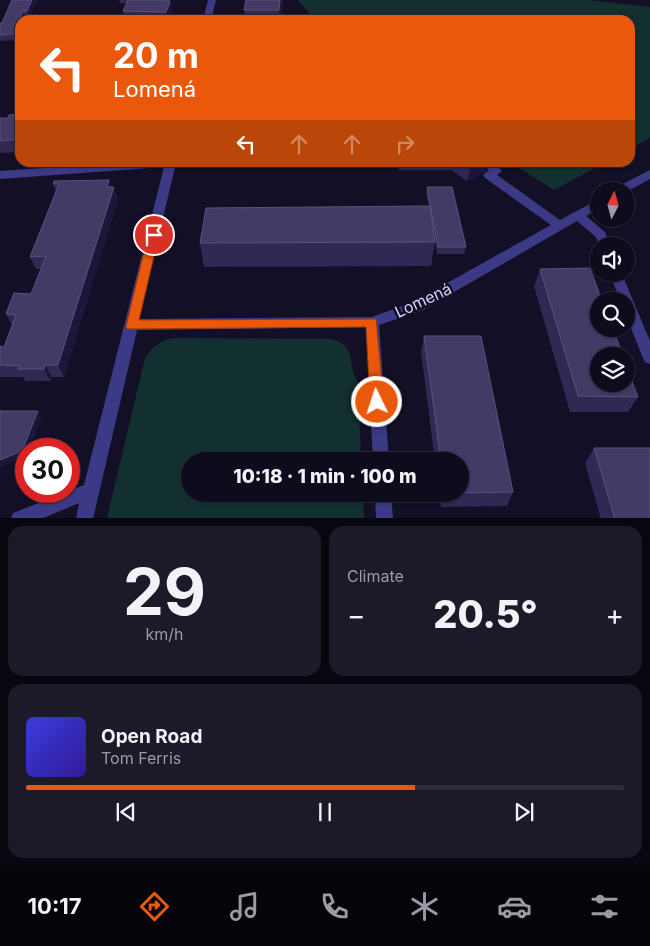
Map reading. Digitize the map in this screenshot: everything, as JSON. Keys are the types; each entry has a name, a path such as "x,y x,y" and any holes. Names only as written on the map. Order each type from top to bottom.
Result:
{"street":[{"path":"208,15 212,0"},
{"path":"0,175 114,167"},
{"path":"84,518 170,167"},
{"path":"494,167 498,170 488,175 560,226"},
{"path":"635,182 650,174"},
{"name":"Lomená","path":"132,326 372,322 418,306 590,208"},
{"path":"577,215 602,237"},
{"path":"619,282 650,358"},
{"path":"372,322 380,452"},
{"path":"19,518 90,491"},
{"path":"384,502 385,518"}],"green space":[{"path":"298,0 589,0 650,7 650,138 635,146 635,15 311,15"},
{"path":"517,167 597,167 554,190"},
{"path":"174,338 331,339 340,342 349,352 353,370 358,381 361,452 181,452 181,502 363,502 364,518 107,518 145,358 157,344"}],"building":[{"path":"12,0 32,0 27,11 23,11 21,15 15,15 15,34 0,35 0,23 2,23"},
{"path":"128,0 169,0 170,2 166,12 123,11"},
{"path":"246,0 280,0 279,10 244,10"},
{"path":"15,114 15,140 0,141 0,118 8,118 9,115"},
{"path":"109,180 107,187 114,187 58,365 45,365 44,369 18,369 20,366 0,365 0,346 4,347 16,315 6,314 14,293 31,294 46,256 30,257 59,184 53,184 54,181"},
{"path":"427,187 452,187 466,247 438,247"},
{"path":"430,206 435,242 200,243 206,208"},
{"path":"590,268 590,282 595,282 599,292 590,292 590,337 616,337 620,347 590,347 590,392 635,392 635,389 638,397 578,396 540,269"},
{"path":"424,336 481,336 513,492 469,493 469,452 440,452"},
{"path":"0,411 38,411 27,438 15,438 15,454 0,460"},
{"path":"594,448 650,448 650,518 615,518"}],"route":[{"path":"154,235 132,326 372,322 377,402"}]}
